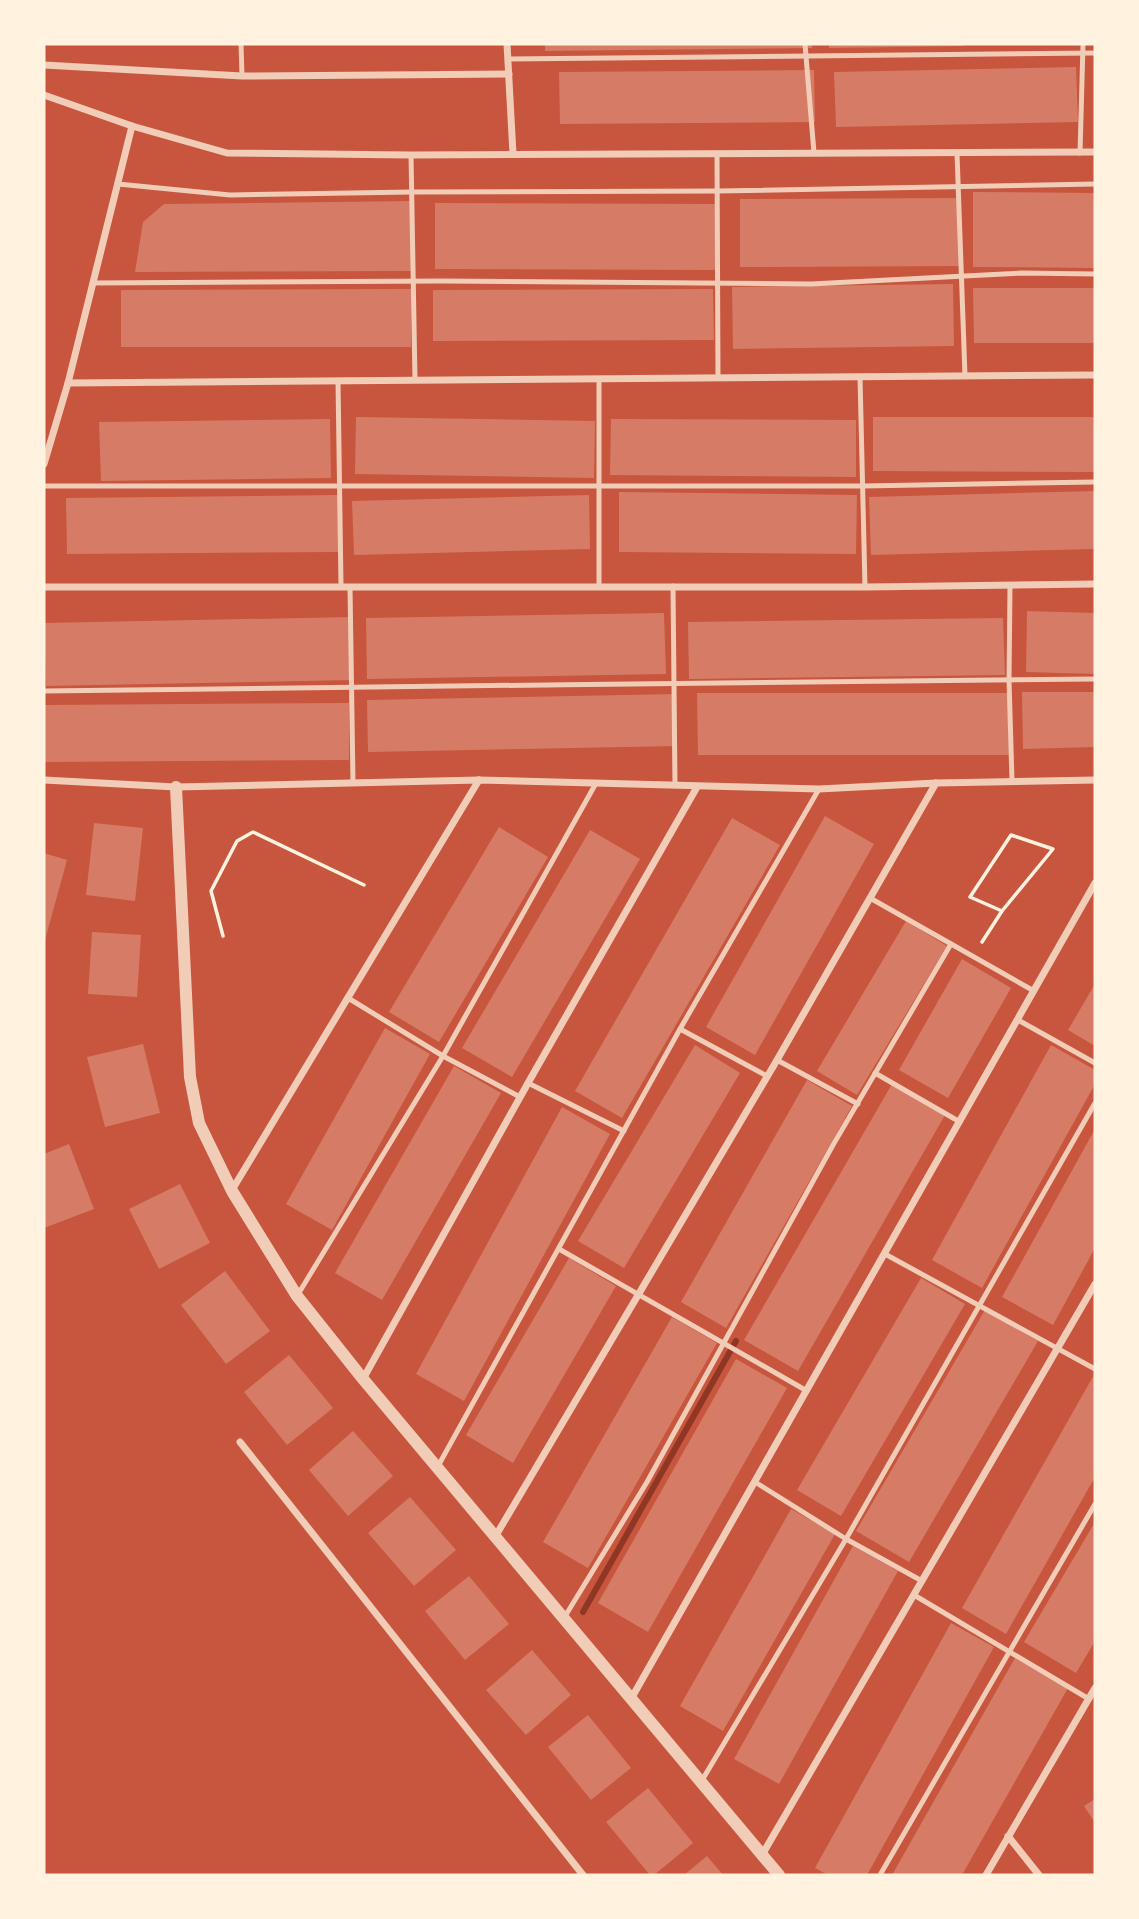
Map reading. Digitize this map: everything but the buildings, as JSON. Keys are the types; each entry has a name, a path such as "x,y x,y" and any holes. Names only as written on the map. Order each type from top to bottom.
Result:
{"street":[{"path":"506,44 513,155"},
{"path":"44,65 242,76 509,74"},
{"path":"44,95 132,127 227,153 513,155 1095,152"},
{"path":"44,464 68,383 132,127"},
{"path":"68,383 1095,375"},
{"path":"44,587 865,587 1095,584"},
{"path":"44,780 176,787 479,780 819,789 936,783 1095,780"},
{"path":"232,1191 479,780"},
{"path":"495,1536 777,1060 936,783"},
{"path":"176,787 190,1077 199,1123 232,1191 298,1296 363,1379 779,1875"},
{"path":"363,1379 697,787"},
{"path":"631,1699 1095,883"},
{"path":"762,1856 1095,1284"},
{"path":"240,1442 583,1875"},
{"path":"986,1875 1095,1688"},
{"path":"1008,1836 1039,1875"}],"lane":[{"path":"241,44 242,76"},
{"path":"805,44 814,153"},
{"path":"1080,152 1083,44"},
{"path":"508,59 1095,54"},
{"path":"957,153 965,376"},
{"path":"717,154 718,378"},
{"path":"411,155 415,380"},
{"path":"118,184 230,195 412,191 717,191 1095,184"},
{"path":"93,283 414,281 811,284 1022,273 1095,274"},
{"path":"860,377 865,587"},
{"path":"599,379 599,585"},
{"path":"338,382 353,783"},
{"path":"44,486 863,486 1095,482"},
{"path":"673,585 675,786"},
{"path":"1010,586 1012,781"},
{"path":"44,691 351,689 673,682 1095,680"},
{"path":"298,1296 443,1056 595,785"},
{"path":"437,1468 680,1029 819,789"},
{"path":"870,898 1034,991"},
{"path":"564,1619 726,1345 833,1144 951,944"},
{"path":"348,998 443,1056 520,1097"},
{"path":"1018,1020 1095,1063"},
{"path":"680,1029 767,1076"},
{"path":"777,1060 858,1104"},
{"path":"875,1073 960,1122"},
{"path":"528,1083 624,1131"},
{"path":"702,1782 846,1539 1095,1102"},
{"path":"559,1249 807,1391"},
{"path":"885,1254 1095,1369"},
{"path":"755,1482 846,1539 922,1581"},
{"path":"880,1875 1095,1504"},
{"path":"914,1595 1089,1699"}],"path":[{"path":"223,936 211,891 237,841 253,832 365,885"},
{"path":"982,942 1002,911 1053,849 1011,835 970,897 1002,911"}],"waterway":[{"path":"583,1612 736,1341"}]}
